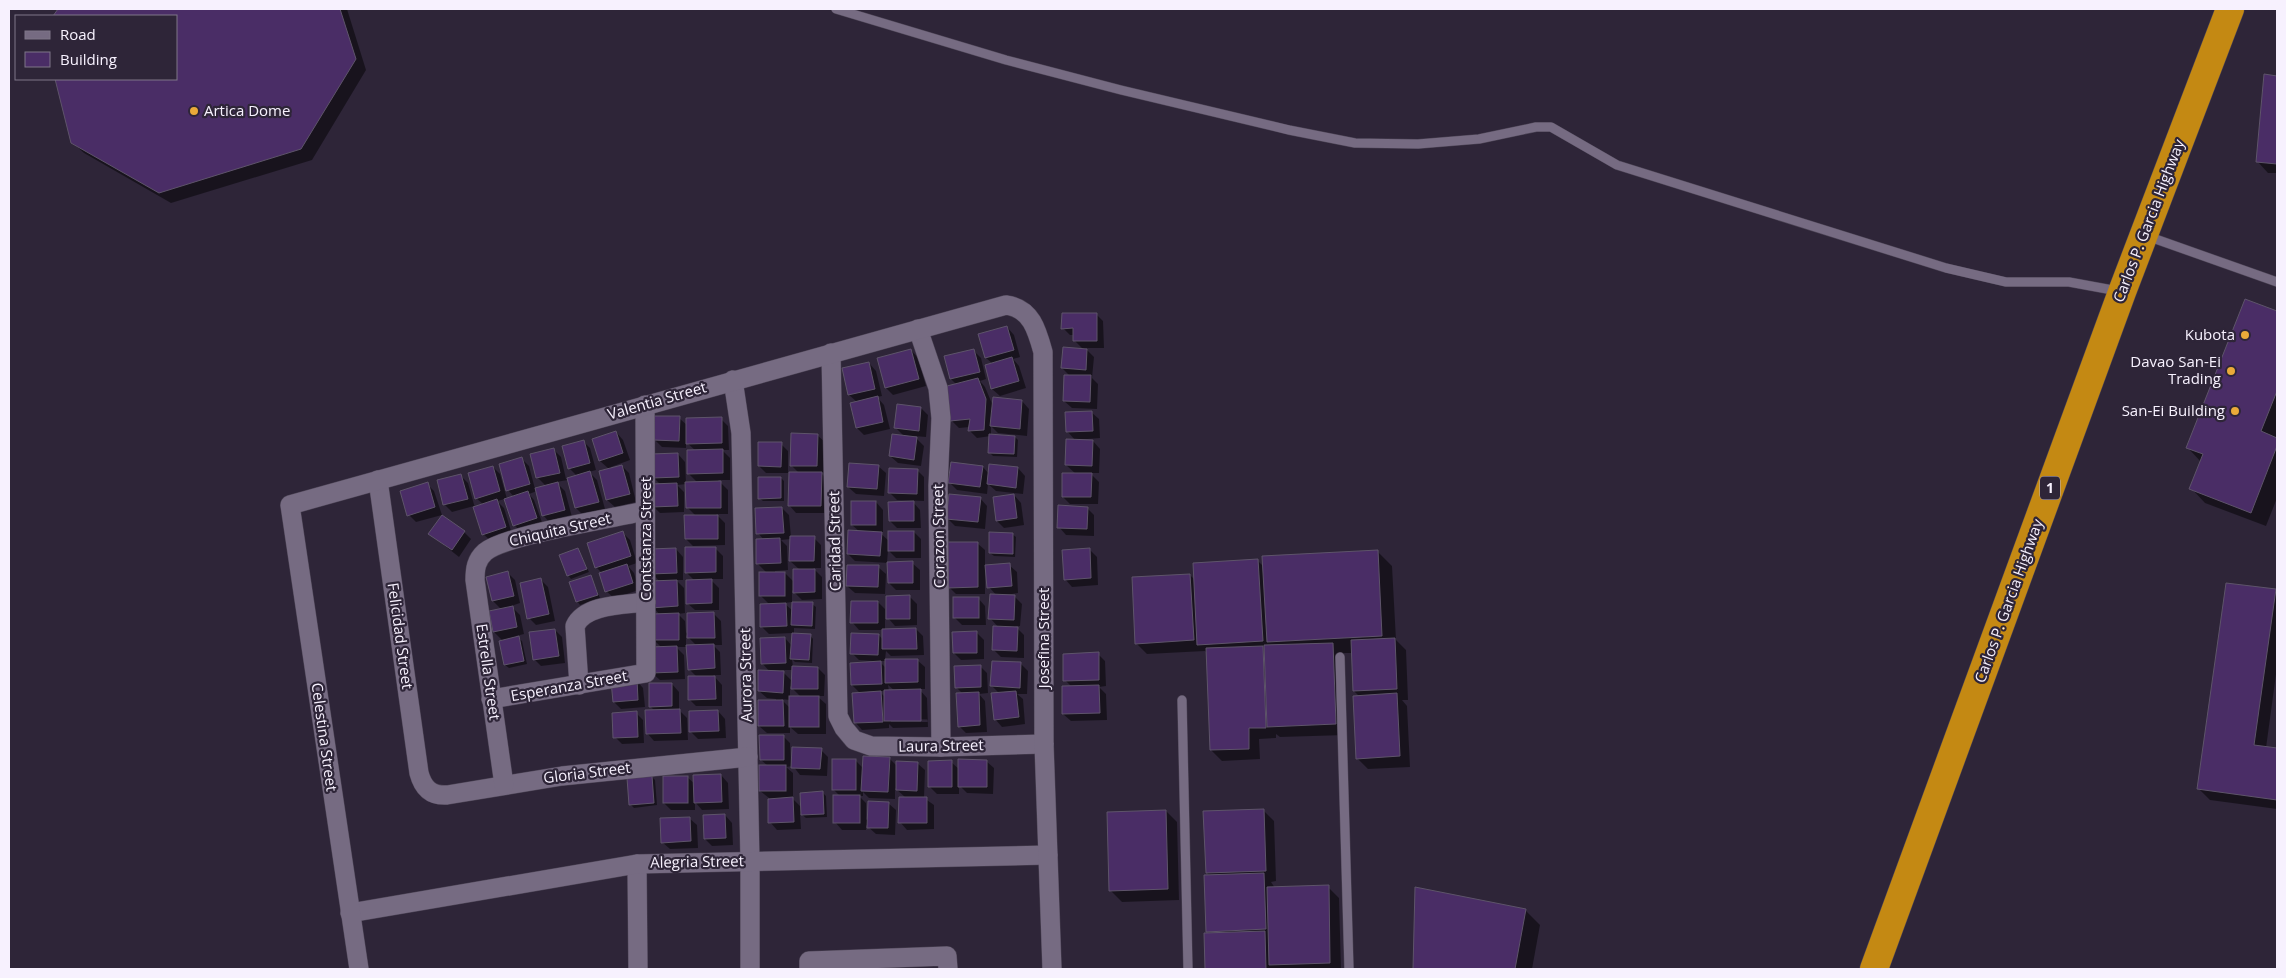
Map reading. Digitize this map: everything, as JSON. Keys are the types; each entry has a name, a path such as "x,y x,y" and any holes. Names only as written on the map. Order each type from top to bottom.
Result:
{"highway":[{"name":"Carlos P. Garcia Highway","path":"1874,969 2122,292 2230,9"}],"street":[{"name":"Valentia Street","path":"290,505 1006,305 1016,306 1024,311"},
{"name":"Josefina Street","path":"1024,311 1032,321 1043,352 1044,744 1052,969"},
{"name":"Corazon Street","path":"918,329 938,388 941,418 938,486 941,747"},
{"name":"Caridad Street","path":"831,353 838,716 844,728"},
{"name":"Aurora Street","path":"732,380 741,433 750,861 750,969"},
{"name":"Contstanza Street","path":"645,405 646,673"},
{"name":"Felicidad Street","path":"378,480 419,773 422,783 427,790"},
{"name":"Celestina Street","path":"290,505 359,969"},
{"name":"Chiquita Street","path":"479,559 486,551 520,538 645,511"},
{"name":"Estrella Street","path":"479,559 475,567 475,580 504,785"},
{"path":"578,685 575,626 578,619 595,610 646,602"},
{"name":"Esperanza Street","path":"491,699 646,673"},
{"name":"Laura Street","path":"844,728 854,740 871,746 941,747 1044,744"},
{"name":"Gloria Street","path":"427,790 436,796 627,768 748,757"},
{"name":"Alegria Street","path":"350,913 636,864 1048,855"},
{"path":"634,969 636,864"},
{"path":"809,969 809,961 947,956 948,969"}],"lane":[{"path":"836,9 1006,60 1120,90 1289,130 1356,143 1418,144 1479,139 1536,127 1551,127 1617,165 1946,268 2006,282 2069,282 2122,292"},
{"path":"2144,235 2277,282"},
{"path":"1340,657 1349,969"},
{"path":"1182,700 1188,969"}],"building":[{"name":"Artica Dome","path":"58,9 340,9 356,59 301,149 159,193 71,143 55,80 178,80 178,15 54,15"},
{"path":"2264,74 2277,76 2277,164 2256,162"},
{"name":"San-Ei Building","path":"2245,299 2277,311 2277,391 2261,431 2277,438 2277,446 2251,513 2189,489 2203,454 2186,448"},
{"path":"1062,313 1097,313 1097,341 1073,341 1073,328 1061,329"},
{"path":"1007,326 1014,350 985,358 978,334"},
{"path":"1063,347 1087,349 1086,370 1061,368"},
{"path":"911,349 919,379 885,388 877,358"},
{"path":"974,349 980,372 950,379 944,356"},
{"path":"1012,357 1019,381 991,389 985,365"},
{"path":"869,362 875,389 848,395 842,368"},
{"path":"1064,375 1091,375 1090,402 1063,401"},
{"path":"978,378 986,399 984,430 968,431 970,419 950,421 947,386"},
{"path":"878,396 883,422 856,428 850,403"},
{"path":"993,397 1022,400 1020,429 990,426"},
{"path":"897,404 921,407 919,431 894,428"},
{"path":"1092,411 1093,431 1066,432 1065,412"},
{"path":"654,416 680,416 679,441 653,440"},
{"path":"722,417 722,443 686,444 686,418"},
{"path":"616,431 623,453 599,461 592,439"},
{"path":"791,433 818,434 817,466 790,466"},
{"path":"892,434 917,437 914,460 889,456"},
{"path":"989,434 1015,436 1014,454 988,453"},
{"path":"1066,439 1093,440 1092,466 1065,465"},
{"path":"584,440 590,463 568,469 562,446"},
{"path":"758,442 782,442 781,467 758,466"},
{"path":"554,448 560,473 536,478 530,454"},
{"path":"723,449 723,473 687,474 687,450"},
{"path":"678,453 679,477 653,478 651,454"},
{"path":"522,457 530,484 506,491 499,464"},
{"path":"951,462 983,466 980,487 948,483"},
{"path":"849,463 879,465 877,489 847,487"},
{"path":"989,464 1018,467 1016,488 987,484"},
{"path":"622,465 630,494 606,500 599,471"},
{"path":"493,466 500,491 475,499 468,473"},
{"path":"889,468 918,469 917,494 888,493"},
{"path":"590,471 599,502 575,508 567,478"},
{"path":"789,472 822,472 821,506 788,506"},
{"path":"1062,473 1092,473 1091,497 1062,497"},
{"path":"461,474 468,499 443,505 437,480"},
{"path":"758,477 781,477 781,498 758,499"},
{"path":"721,481 721,508 686,508 685,482"},
{"path":"428,482 435,507 407,516 400,491"},
{"path":"558,482 565,510 542,516 535,488"},
{"path":"677,483 678,506 652,507 651,484"},
{"path":"528,491 537,518 513,526 504,499"},
{"path":"949,494 981,497 978,522 946,519"},
{"path":"1014,494 1017,518 996,521 993,497"},
{"path":"497,499 506,527 482,535 473,507"},
{"path":"851,501 876,501 876,525 851,525"},
{"path":"914,501 914,521 889,521 888,502"},
{"path":"1058,505 1088,507 1087,529 1057,528"},
{"path":"782,507 784,533 756,534 755,508"},
{"path":"442,515 465,531 452,550 428,534"},
{"path":"684,515 718,515 718,539 685,539"},
{"path":"848,530 882,532 880,556 847,554"},
{"path":"623,531 631,556 595,568 587,543"},
{"path":"888,531 914,531 914,551 888,551"},
{"path":"989,532 1013,533 1013,554 989,553"},
{"path":"790,536 815,536 814,561 789,561"},
{"path":"780,538 781,563 756,564 756,539"},
{"path":"947,542 978,542 978,587 948,588"},
{"path":"685,547 716,547 716,572 685,573"},
{"path":"578,548 587,569 567,576 559,555"},
{"path":"676,548 677,573 650,574 650,549"},
{"path":"1090,548 1091,578 1064,580 1062,550"},
{"path":"1378,550 1382,636 1267,642 1262,556"},
{"path":"1258,559 1263,641 1197,645 1193,563"},
{"path":"913,561 913,583 888,583 887,562"},
{"path":"1010,563 1012,586 987,588 985,565"},
{"path":"627,564 633,583 605,592 599,573"},
{"path":"847,565 879,565 878,587 846,586"},
{"path":"793,569 815,569 815,592 793,593"},
{"path":"508,571 514,596 492,601 486,577"},
{"path":"759,572 785,572 785,596 759,596"},
{"path":"1190,574 1194,640 1135,644 1132,577"},
{"path":"591,575 598,595 576,602 569,582"},
{"path":"541,578 549,614 527,619 520,583"},
{"path":"712,579 712,603 686,604 686,580"},
{"path":"677,580 678,606 651,608 650,581"},
{"path":"2226,583 2276,589 2254,745 2277,748 2277,800 2197,789"},
{"path":"990,594 1015,595 1014,620 988,619"},
{"path":"910,595 910,619 886,619 886,596"},
{"path":"953,597 979,597 979,618 953,618"},
{"path":"851,601 878,601 878,623 850,623"},
{"path":"792,602 813,602 812,626 791,625"},
{"path":"786,603 787,626 760,627 760,604"},
{"path":"513,606 517,627 493,632 489,611"},
{"path":"714,612 715,638 687,638 687,613"},
{"path":"679,613 679,640 652,640 652,614"},
{"path":"993,626 1018,627 1017,651 992,650"},
{"path":"916,628 917,649 882,649 882,629"},
{"path":"555,629 559,656 533,660 529,632"},
{"path":"977,631 977,653 953,653 952,632"},
{"path":"792,633 811,634 809,660 790,659"},
{"path":"851,633 879,634 878,655 850,654"},
{"path":"519,636 524,661 504,665 499,641"},
{"path":"785,637 786,663 761,664 760,638"},
{"path":"1395,638 1397,689 1353,691 1351,640"},
{"path":"1333,643 1336,724 1267,727 1264,645"},
{"path":"714,644 715,668 688,670 686,645"},
{"path":"677,646 678,672 651,673 650,647"},
{"path":"1263,646 1266,728 1249,728 1249,749 1210,750 1206,648"},
{"path":"1099,652 1099,680 1063,681 1063,654"},
{"path":"885,659 918,659 918,682 885,683"},
{"path":"881,661 882,684 851,685 850,663"},
{"path":"992,661 1021,662 1020,688 990,686"},
{"path":"981,665 981,687 955,688 954,666"},
{"path":"792,666 818,667 818,689 791,689"},
{"path":"758,670 784,671 783,693 758,691"},
{"path":"688,676 715,676 716,699 688,700"},
{"path":"637,679 638,700 613,702 611,681"},
{"path":"649,683 672,683 672,706 649,707"},
{"path":"1099,685 1100,713 1062,714 1062,686"},
{"path":"921,689 921,721 884,721 884,690"},
{"path":"881,691 883,722 854,723 852,693"},
{"path":"1016,691 1019,717 994,720 991,693"},
{"path":"979,692 980,725 958,727 956,693"},
{"path":"1397,693 1400,756 1356,759 1353,696"},
{"path":"789,696 819,696 819,727 789,727"},
{"path":"758,700 783,700 784,726 758,726"},
{"path":"680,709 681,733 646,734 645,710"},
{"path":"718,710 719,731 689,732 689,711"},
{"path":"637,711 638,737 613,738 612,713"},
{"path":"759,735 784,735 784,760 760,760"},
{"path":"792,747 822,748 820,769 791,768"},
{"path":"863,756 890,757 888,792 861,791"},
{"path":"832,759 856,759 856,790 832,790"},
{"path":"958,759 987,760 987,787 958,787"},
{"path":"952,760 952,787 928,787 928,761"},
{"path":"896,761 918,762 917,791 896,790"},
{"path":"759,765 786,765 786,791 759,791"},
{"path":"721,774 722,802 694,803 693,775"},
{"path":"652,776 654,803 629,805 627,778"},
{"path":"663,776 688,776 688,803 663,803"},
{"path":"823,791 824,814 801,815 800,793"},
{"path":"833,795 860,795 860,823 833,823"},
{"path":"793,797 794,822 768,823 768,799"},
{"path":"899,797 927,797 927,823 898,823"},
{"path":"868,801 889,802 888,828 867,828"},
{"path":"1264,809 1266,871 1206,873 1203,811"},
{"path":"1166,810 1168,889 1109,891 1107,812"},
{"path":"725,814 726,838 704,839 703,815"},
{"path":"690,817 691,841 661,843 660,818"},
{"path":"1264,873 1266,929 1206,932 1204,875"},
{"path":"1329,885 1330,963 1269,965 1267,887"},
{"path":"1415,887 1526,909 1515,969 1413,969"},
{"path":"1265,931 1266,969 1205,969 1204,933"}],"place":[{"name":"Artica Dome","path":"194,111"},
{"name":"Kubota","path":"2245,335"},
{"name":"Davao San-Ei Trading","path":"2231,371"},
{"name":"San-Ei Building","path":"2235,411"}]}
